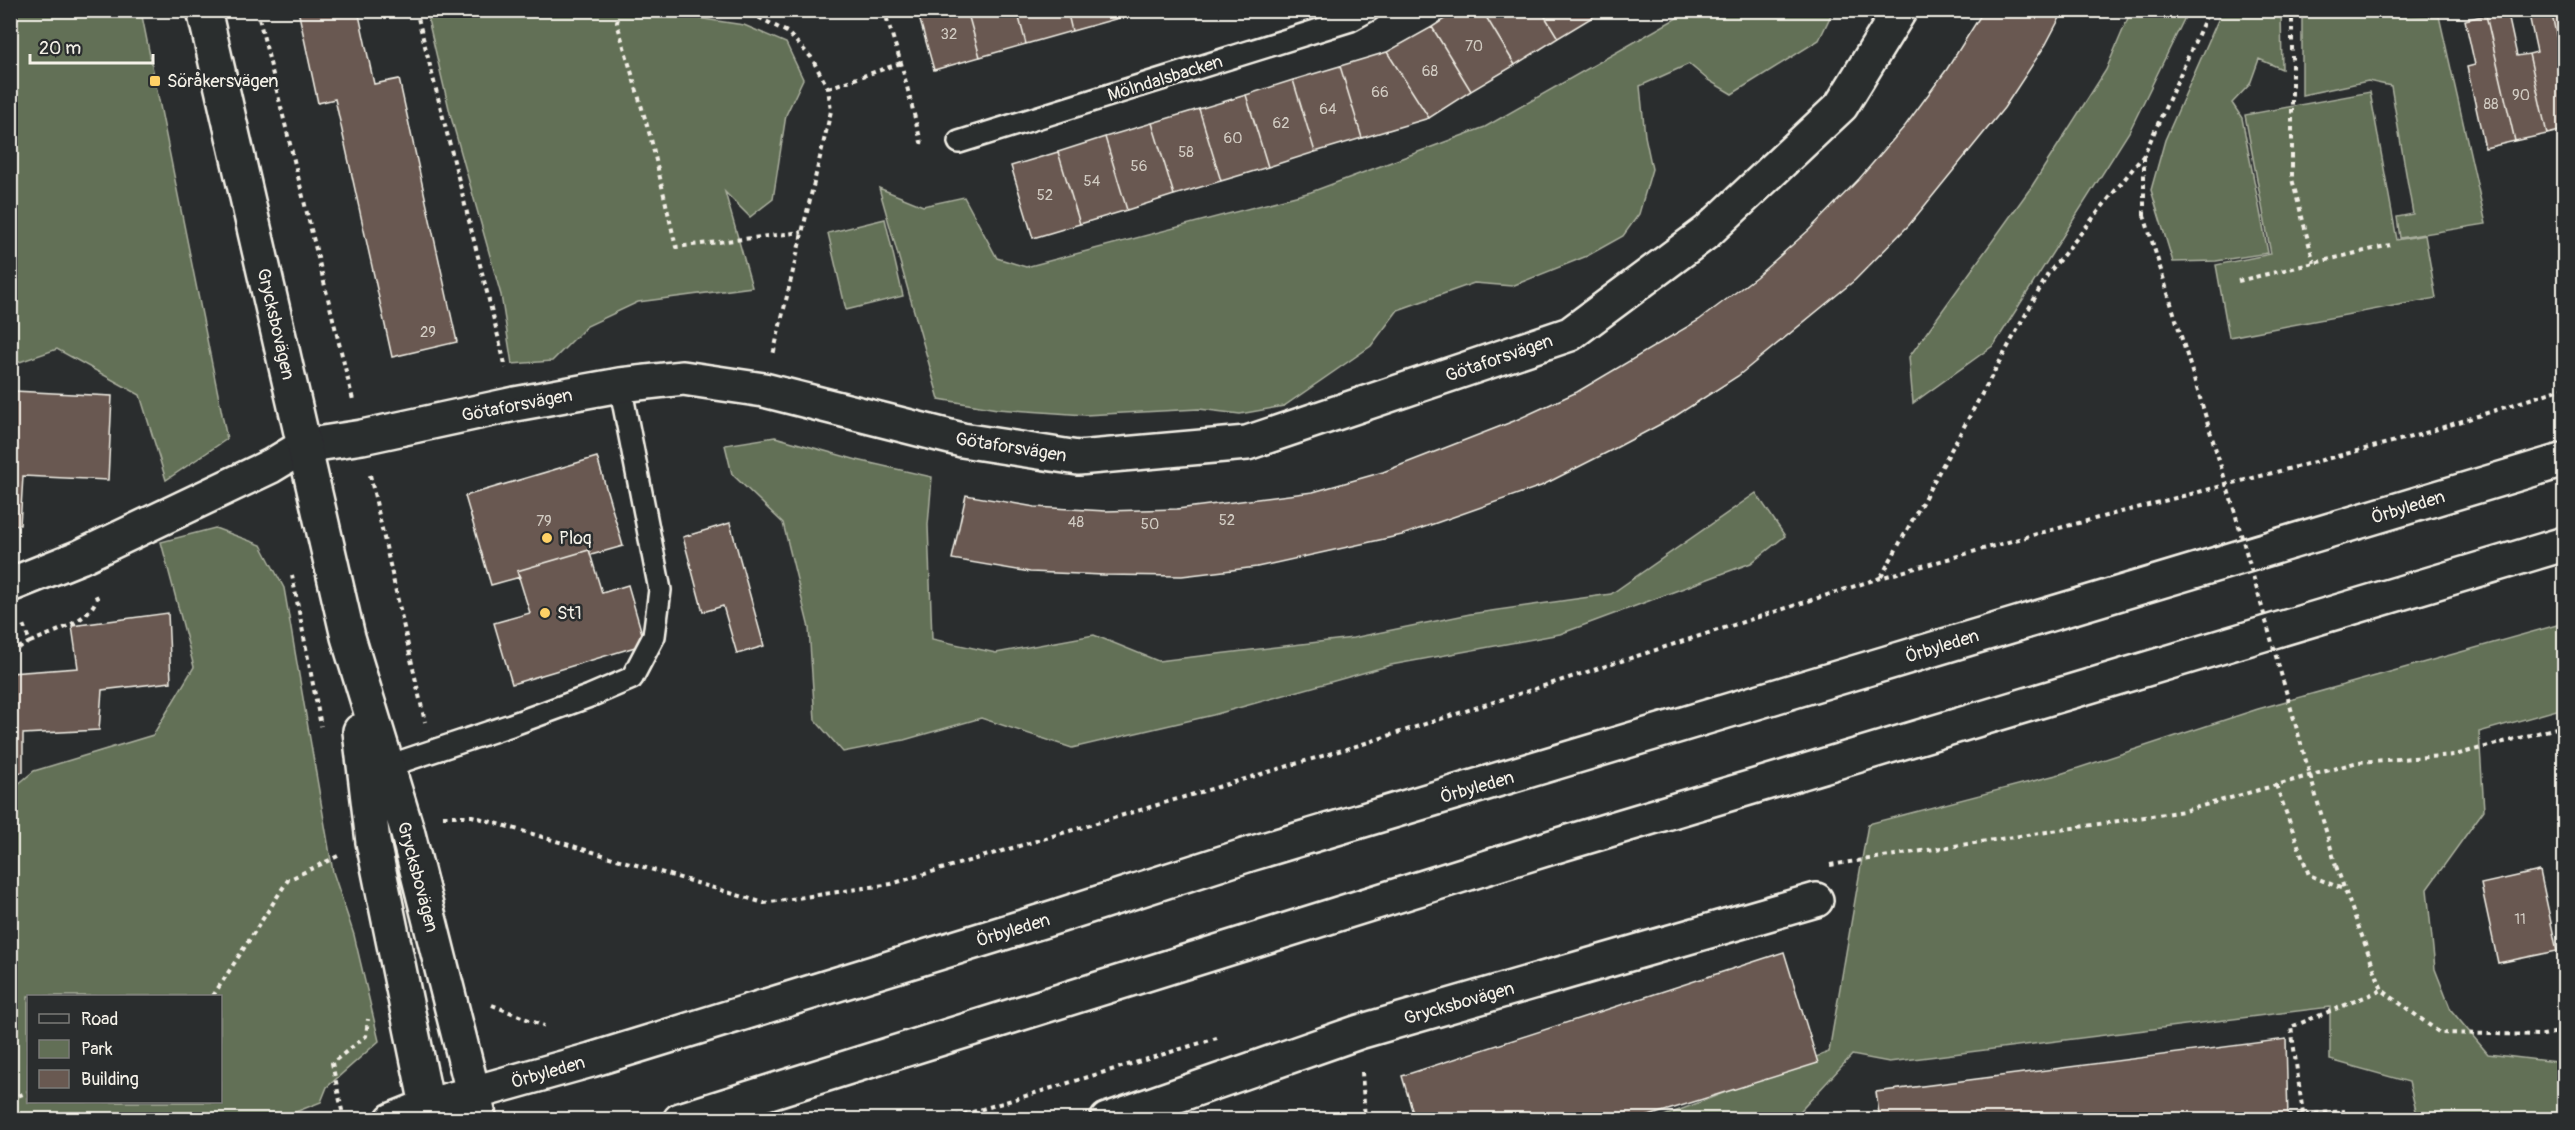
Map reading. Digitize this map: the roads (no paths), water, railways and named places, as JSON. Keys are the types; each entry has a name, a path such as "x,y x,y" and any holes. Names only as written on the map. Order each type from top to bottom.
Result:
{"street":[{"name":"Grycksbovägen","path":"204,10 348,637 376,770 373,842 429,1113"},
{"name":"Götaforsvägen","path":"15,601 80,557 271,466 304,446 362,437 515,404 620,385 683,378 764,390 962,440 1078,458 1247,443 1258,440 1570,334 1707,232 1841,106 1900,10"},
{"name":"Örbyleden","path":"392,1119 477,1107 1250,854 2565,460"},
{"path":"680,1119 1552,847 2565,544"},
{"name":"Grycksbovägen","path":"376,770 407,830 477,1107"},
{"name":"Grycksbovägen","path":"1107,1119 1359,1032 1816,900"}],"lane":[{"name":"Mölndalsbacken","path":"959,142 1340,24 1369,10"},
{"path":"376,770 511,725 632,678 654,636 660,590 620,385"}],"place":[{"name":"Söråkersvägen","path":"155,81"},
{"name":"Ploq","path":"547,538"},
{"name":"St1","path":"545,613"}]}
